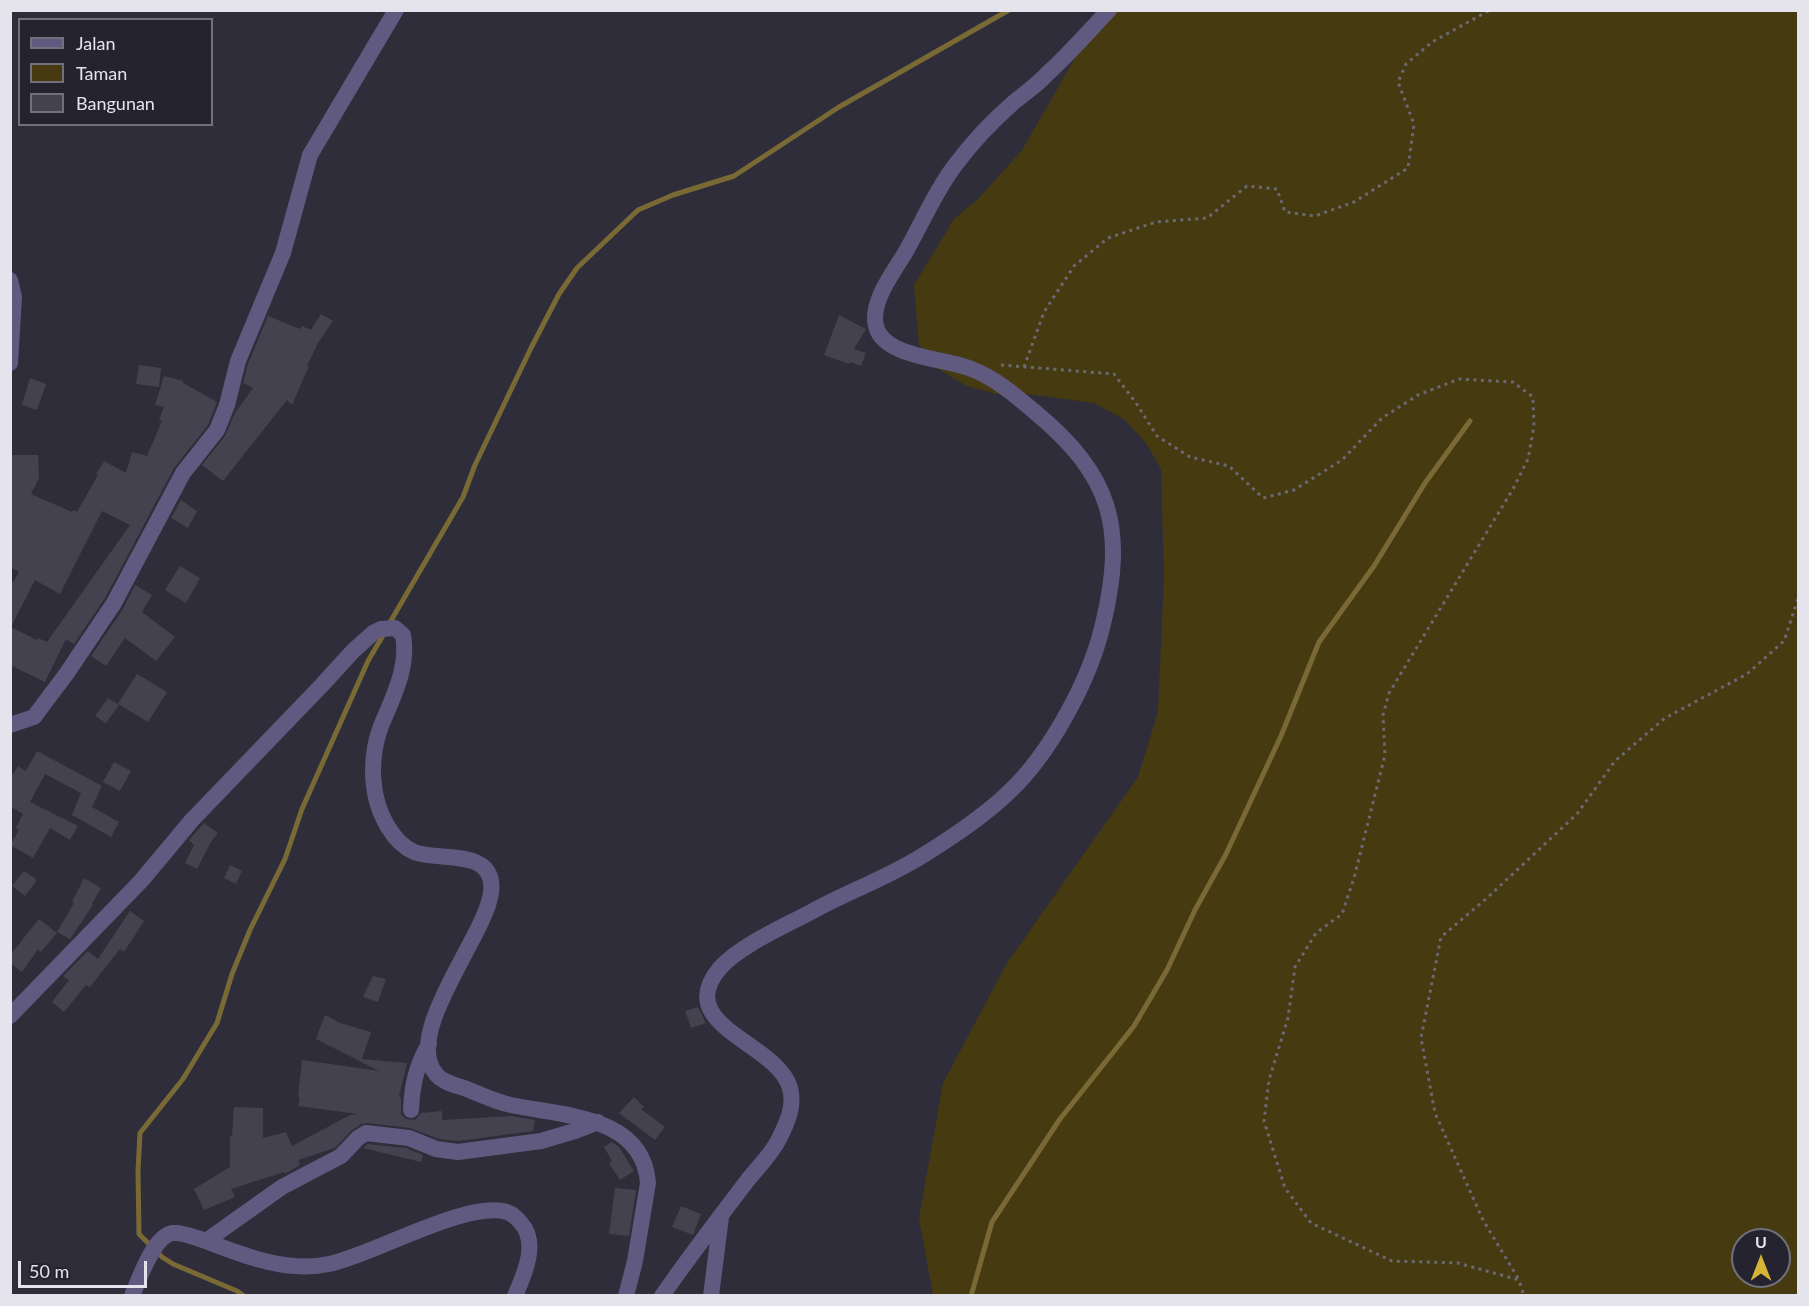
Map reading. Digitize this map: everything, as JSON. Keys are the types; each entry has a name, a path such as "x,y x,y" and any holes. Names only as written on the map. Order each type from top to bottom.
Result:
{"street":[{"path":"10,725 34,717 67,673 114,603 183,473 217,430 227,405 238,361 283,253 310,154 396,10"},
{"path":"662,1296 693,1252 772,1151 791,1111 792,1099 786,1078 779,1068 719,1023 710,1010 708,992 719,969 734,955 766,936 920,857 1008,794 1025,775 1053,735 1080,688 1094,657 1109,597 1113,537 1101,488 1088,467 1045,420 990,378 969,368 904,351 884,341 878,332 875,314 887,283 950,172 987,129 1045,77 1109,10"},
{"path":"10,280 14,297 10,363"},
{"path":"10,1016 141,881 192,820 352,651 373,633 388,627 395,628 403,635 405,653 398,686 381,726 376,745 374,782 378,808 388,827 406,848 416,852 474,861 484,868 491,883 488,904 482,921 439,1005 429,1044 414,1078 411,1110"},
{"path":"429,1044 432,1067 436,1075 444,1080 508,1104 598,1122 621,1133 633,1144 647,1171 648,1183 641,1229 626,1296"},
{"path":"206,1241 282,1187 341,1156 366,1133 409,1138 436,1149 458,1152 541,1141 598,1122"},
{"path":"132,1296 140,1276 162,1238 169,1233 206,1241 231,1251 279,1264 295,1267 312,1266 330,1264 376,1249 439,1223 476,1213 497,1211 508,1212 516,1218 526,1228 529,1240 528,1259 514,1296"},
{"path":"711,1296 722,1216"}],"path":[{"path":"1024,367 1044,312 1074,266 1108,238 1156,222 1207,218 1247,186 1277,189 1285,212 1316,216 1354,202 1408,168 1414,124 1398,82 1406,64 1432,42 1490,10"},
{"path":"991,364 1114,374 1136,403 1156,436 1190,457 1229,466 1263,498 1294,490 1342,460 1382,418 1418,395 1459,379 1512,382 1533,397 1534,426 1528,459 1389,693 1383,715 1385,755 1354,878 1342,914 1316,933 1295,967 1288,1018 1269,1080 1264,1121 1285,1188 1311,1223 1392,1261 1458,1263 1519,1280"},
{"path":"1524,1296 1519,1280 1483,1220 1435,1113 1421,1038 1441,937 1487,898 1577,814 1615,761 1656,725 1747,674 1784,641 1798,599"}],"green space":[{"path":"1109,11 1798,11 1798,1295 933,1295 919,1218 943,1083 1007,963 1138,777 1158,712 1164,577 1161,469 1146,443 1124,419 1094,403 1028,394 996,394 967,386 938,369 919,345 914,285 954,219 979,198 1022,150 1083,44"}],"building":[{"path":"321,314 333,321 318,343 292,405 287,400 223,481 202,465 225,436 235,413 253,388 243,383 248,364 268,316 300,329 302,326 311,330"},
{"path":"839,315 866,329 854,349 866,353 861,366 824,355"},
{"path":"139,365 161,368 159,387 136,384"},
{"path":"164,376 183,381 217,402 208,425 174,468 105,598 74,644 66,639 45,682 10,665 10,587 19,572 10,567 10,455 38,455 39,478 31,494 72,512 74,510 77,512 104,461 126,473 132,452 147,456 162,421 159,420 164,407 155,405","holes":["102,511 130,525 47,642 38,638 37,640 11,627 35,580 60,594"]},
{"path":"30,378 46,384 37,410 22,405"},
{"path":"181,500 197,511 188,528 171,518"},
{"path":"180,566 200,578 186,603 165,590"},
{"path":"135,585 152,595 142,612 175,637 156,661 125,638 106,666 91,656 123,609"},
{"path":"137,674 167,692 148,722 118,704"},
{"path":"108,698 119,705 106,723 95,716"},
{"path":"37,751 102,786 92,807 119,822 111,837 72,815 81,793 45,774 30,802 78,826 70,840 50,828 33,858 10,845 19,830 16,828 23,814 10,806 10,779 18,766 26,771"},
{"path":"114,762 131,771 120,791 103,782"},
{"path":"204,823 218,833 197,869 185,863 194,845 189,840"},
{"path":"230,865 242,871 236,884 224,878"},
{"path":"24,871 37,880 25,896 12,886"},
{"path":"84,878 101,888 93,905 70,939 57,932 74,903 72,902"},
{"path":"130,911 144,921 124,952 120,949 90,987 86,985 64,1012 52,1002 69,980 63,976 88,951 98,959"},
{"path":"39,919 57,933 41,952 38,949 22,972 10,963 10,955"},
{"path":"373,976 386,979 378,1002 363,997"},
{"path":"698,1007 706,1023 691,1028 685,1011"},
{"path":"325,1015 340,1023 371,1032 362,1059 407,1063 399,1096 401,1114 406,1119 415,1120 421,1113 442,1111 442,1120 511,1116 535,1120 533,1131 458,1141 439,1139 410,1128 361,1124 335,1148 298,1160 300,1165 285,1174 284,1172 231,1189 235,1197 204,1210 194,1189 230,1167 230,1137 232,1136 234,1107 263,1108 263,1138 286,1132 292,1146 350,1115 357,1114 298,1106 302,1060 379,1071 316,1039"},
{"path":"634,1097 644,1107 641,1109 665,1127 655,1140 619,1113"},
{"path":"612,1142 619,1147 634,1171 620,1180 609,1163 612,1161 604,1147"},
{"path":"368,1144 406,1148 423,1155 421,1162 363,1148"},
{"path":"615,1188 636,1190 629,1236 609,1234"},
{"path":"681,1206 701,1214 693,1235 672,1227"}],"waterway":[{"path":"389,624 463,497 475,465 531,348 559,294 577,268 638,210 673,195 734,176 839,107 1009,10"},
{"path":"971,1296 992,1222 1060,1119 1134,1026 1167,970 1195,910 1226,854 1281,736 1319,642 1374,566 1425,483 1470,421"},
{"path":"244,1296 173,1264 162,1257 139,1234 140,1133 183,1079 217,1023 232,974 250,930 285,859 302,809 368,661 385,632"}]}
